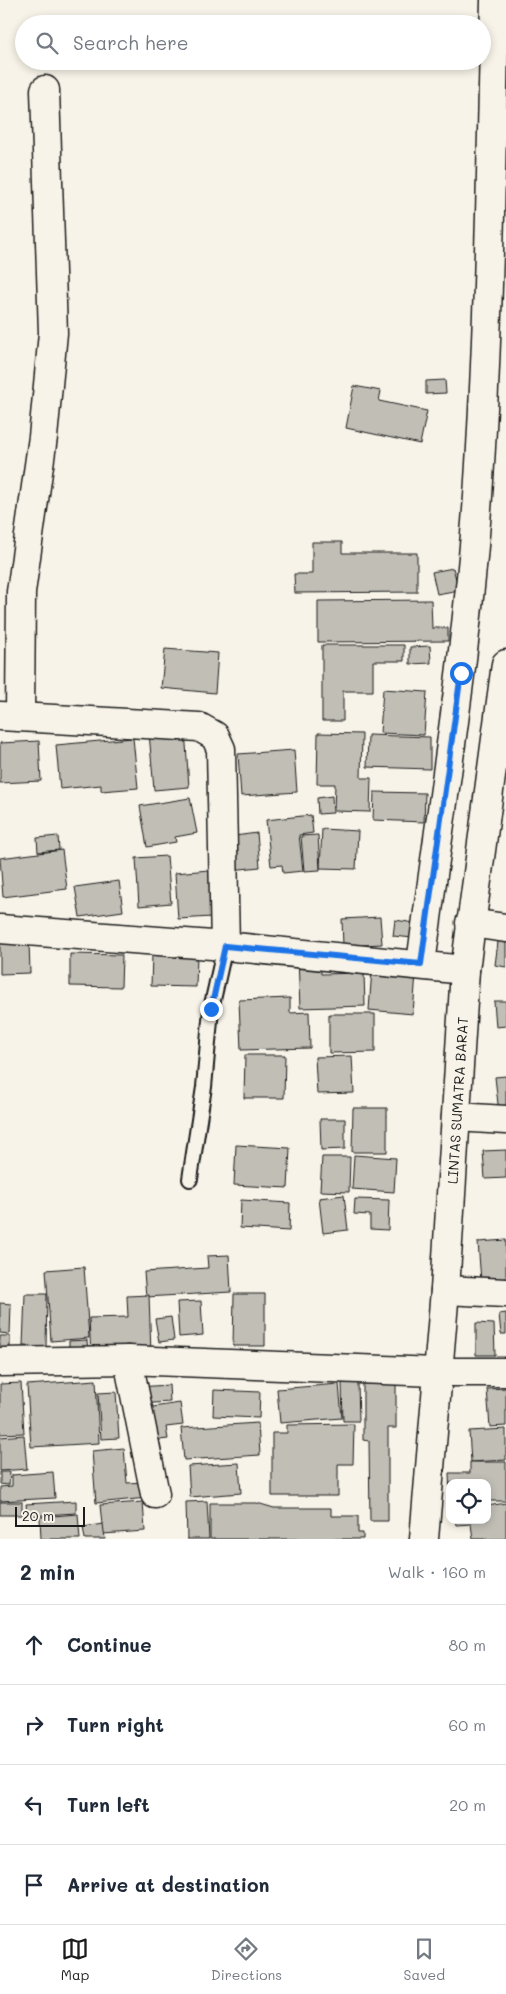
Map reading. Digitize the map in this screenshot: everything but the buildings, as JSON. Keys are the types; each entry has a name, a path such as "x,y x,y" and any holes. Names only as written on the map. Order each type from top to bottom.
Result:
{"main road":[{"path":"421,964 461,673 476,516 488,307 497,232 495,0"},
{"path":"46,90 53,333 43,437 20,592 10,716 200,727 215,736 221,749 225,946"},
{"name":"LINTAS SUMATRA BARAT","path":"424,1539 436,1372 445,1290 465,970 506,664"},
{"path":"470,924 506,928"},
{"path":"0,929 225,946 421,964 465,970"},
{"path":"456,1117 506,1120"},
{"path":"445,1290 506,1293"},
{"path":"128,1360 155,1494"},
{"path":"0,1362 128,1360 436,1372 506,1372"}],"lane":[{"path":"190,1179 204,1087 211,1009 225,946"}],"route":[{"path":"211,1009 225,946 421,964 461,673"}]}
